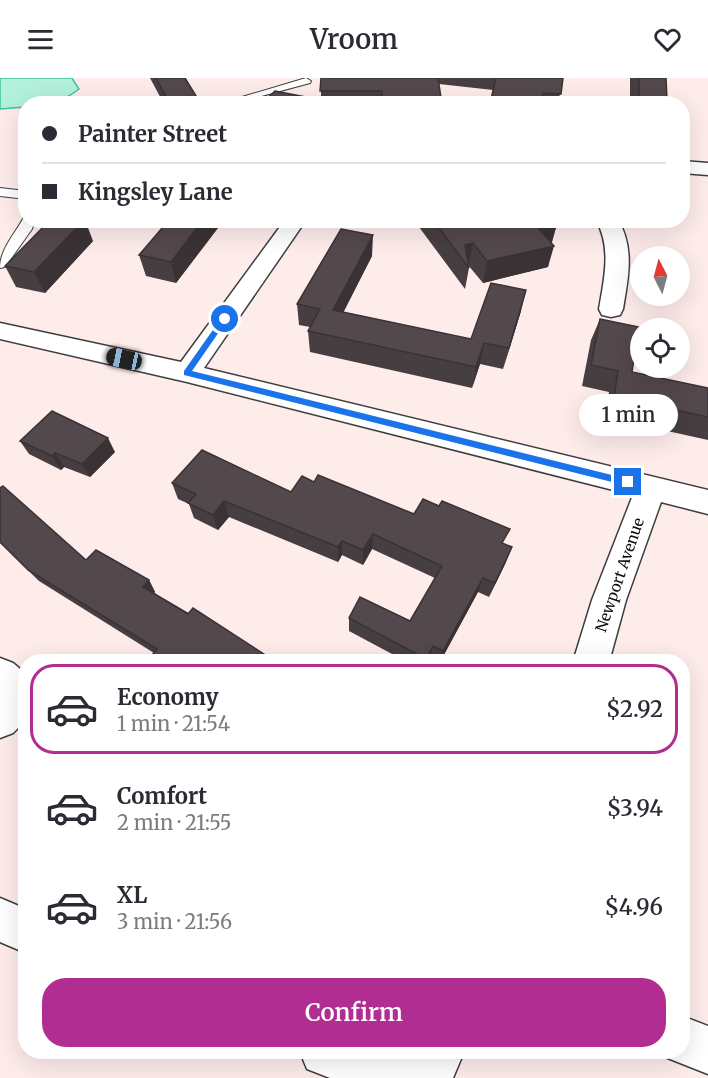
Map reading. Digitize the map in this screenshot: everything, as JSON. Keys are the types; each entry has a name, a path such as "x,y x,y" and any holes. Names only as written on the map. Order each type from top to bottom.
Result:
{"street":[{"path":"690,168 708,169"},
{"path":"187,373 290,228"},
{"path":"611,309 616,275 616,244 613,228"},
{"path":"0,331 187,373 708,502"},
{"name":"Newport Avenue","path":"593,654 609,600 651,488"},
{"path":"690,1043 708,1050"},
{"path":"345,1059 401,1078"},
{"path":"422,1078 430,1078 437,1059"}],"lane":[{"path":"251,96 306,81"},
{"path":"276,89 286,96"},
{"path":"0,192 18,194"},
{"path":"0,264 26,228"}],"shaded area":[{"path":"0,78 72,78 79,89 69,96 18,96 18,108 0,109"}],"building":[{"path":"156,78 185,78 196,96 166,96"},
{"path":"321,78 438,78 441,96 382,96 382,91 320,91"},
{"path":"496,78 563,78 561,94 492,96"},
{"path":"639,78 666,78 667,96 639,96"},
{"path":"275,91 301,96 270,96"},
{"path":"42,228 76,228 34,272 5,266"},
{"path":"162,228 197,228 171,262 139,255"},
{"path":"439,228 543,228 539,229 554,246 487,261 473,243 465,245 469,268"},
{"path":"341,229 373,235 333,310 471,339 491,283 526,290 509,348 484,343 476,367 308,331 320,309 297,304"},
{"path":"600,319 630,325 630,378 660,378 708,388 708,417 614,397 618,371 591,365"},
{"path":"52,411 108,438 82,464 55,453 52,456 20,441"},
{"path":"202,450 291,492 302,476 314,482 318,475 414,514 423,499 439,506 442,501 510,529 502,543 512,547 495,583 483,578 443,651 433,646 429,654 417,654 349,618 360,597 410,621 442,566 373,534 363,550 342,541 338,547 224,501 213,515 188,503 196,494 172,483"},
{"path":"3,486 86,560 96,550 149,580 143,587 188,614 193,608 264,654 153,654 157,649 28,570 0,542 0,488"}],"route":[{"path":"225,319 187,373 628,482"}]}
